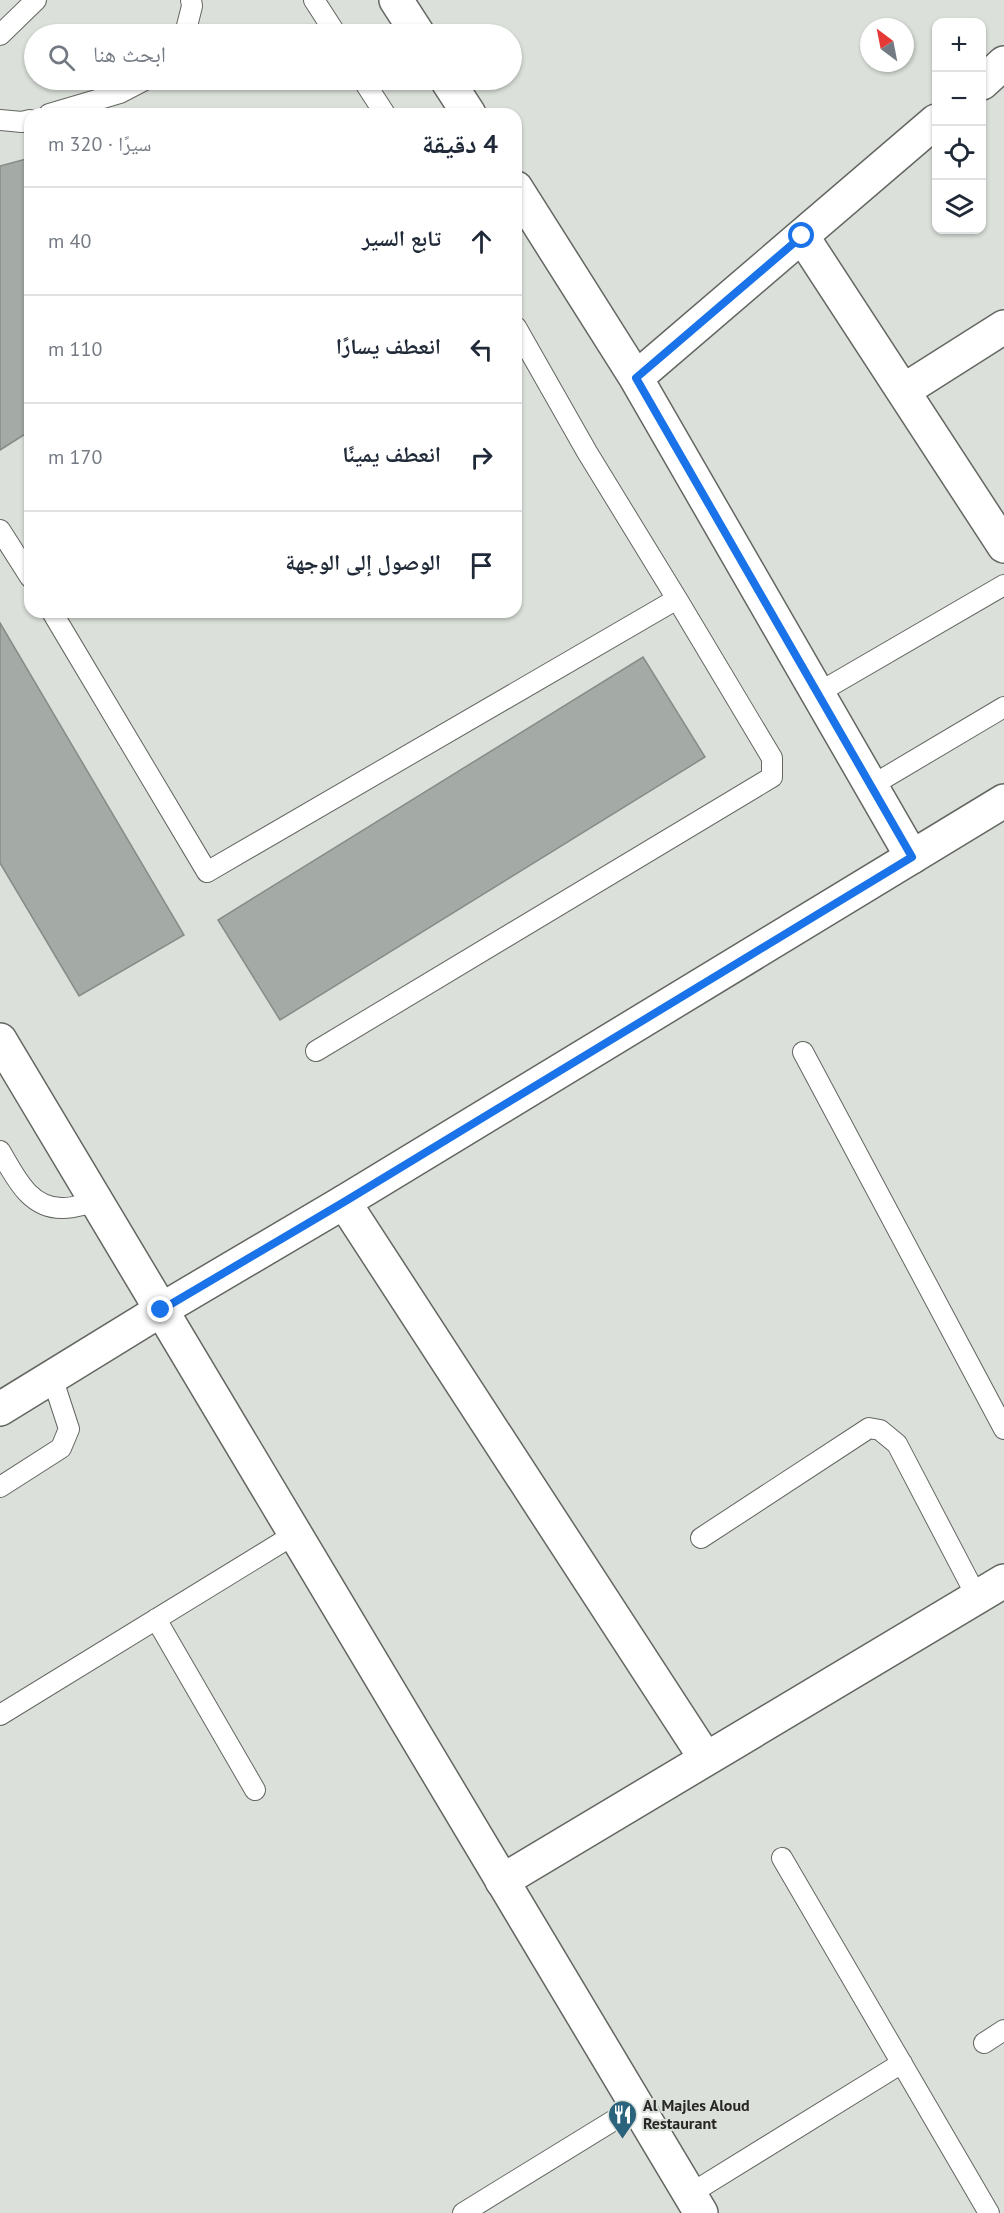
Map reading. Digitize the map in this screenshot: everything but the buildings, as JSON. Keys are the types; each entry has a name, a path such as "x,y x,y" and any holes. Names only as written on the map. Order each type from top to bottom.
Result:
{"street":[{"path":"396,0 412,24"},
{"path":"986,79 1004,63"},
{"path":"453,90 465,108"},
{"path":"636,378 932,124"},
{"path":"522,198 636,378 912,857"},
{"path":"802,236 1004,546"},
{"path":"903,391 999,341"},
{"path":"0,1409 1004,801"},
{"path":"0,1040 696,2203"},
{"path":"344,1202 706,1759"},
{"path":"502,1881 991,1589"}],"lane":[{"path":"0,35 36,0"},
{"path":"188,24 192,6 191,0"},
{"path":"314,0 330,24"},
{"path":"69,108 126,90"},
{"path":"369,90 381,108"},
{"path":"0,120 24,122"},
{"path":"315,1052 772,777 772,758 587,452 522,338"},
{"path":"0,530 24,568"},
{"path":"818,693 1004,585"},
{"path":"56,618 207,872 677,599"},
{"path":"871,786 1004,707"},
{"path":"803,1052 1004,1429"},
{"path":"0,1151 22,1186 40,1204 63,1208 96,1202"},
{"path":"0,1487 61,1448 69,1429 52,1377"},
{"path":"701,1538 869,1428 880,1430 897,1444 991,1589"},
{"path":"0,1714 295,1534"},
{"path":"156,1619 255,1790"},
{"path":"782,1858 989,2213"},
{"path":"984,2043 1004,2030"},
{"path":"696,2203 902,2063"},
{"path":"463,2213 637,2106"}],"place":[{"name":"Al Majles Aloud Restaurant","path":"622,2140"}],"route":[{"path":"161,1310 344,1202 912,857 636,378 802,236"}]}
